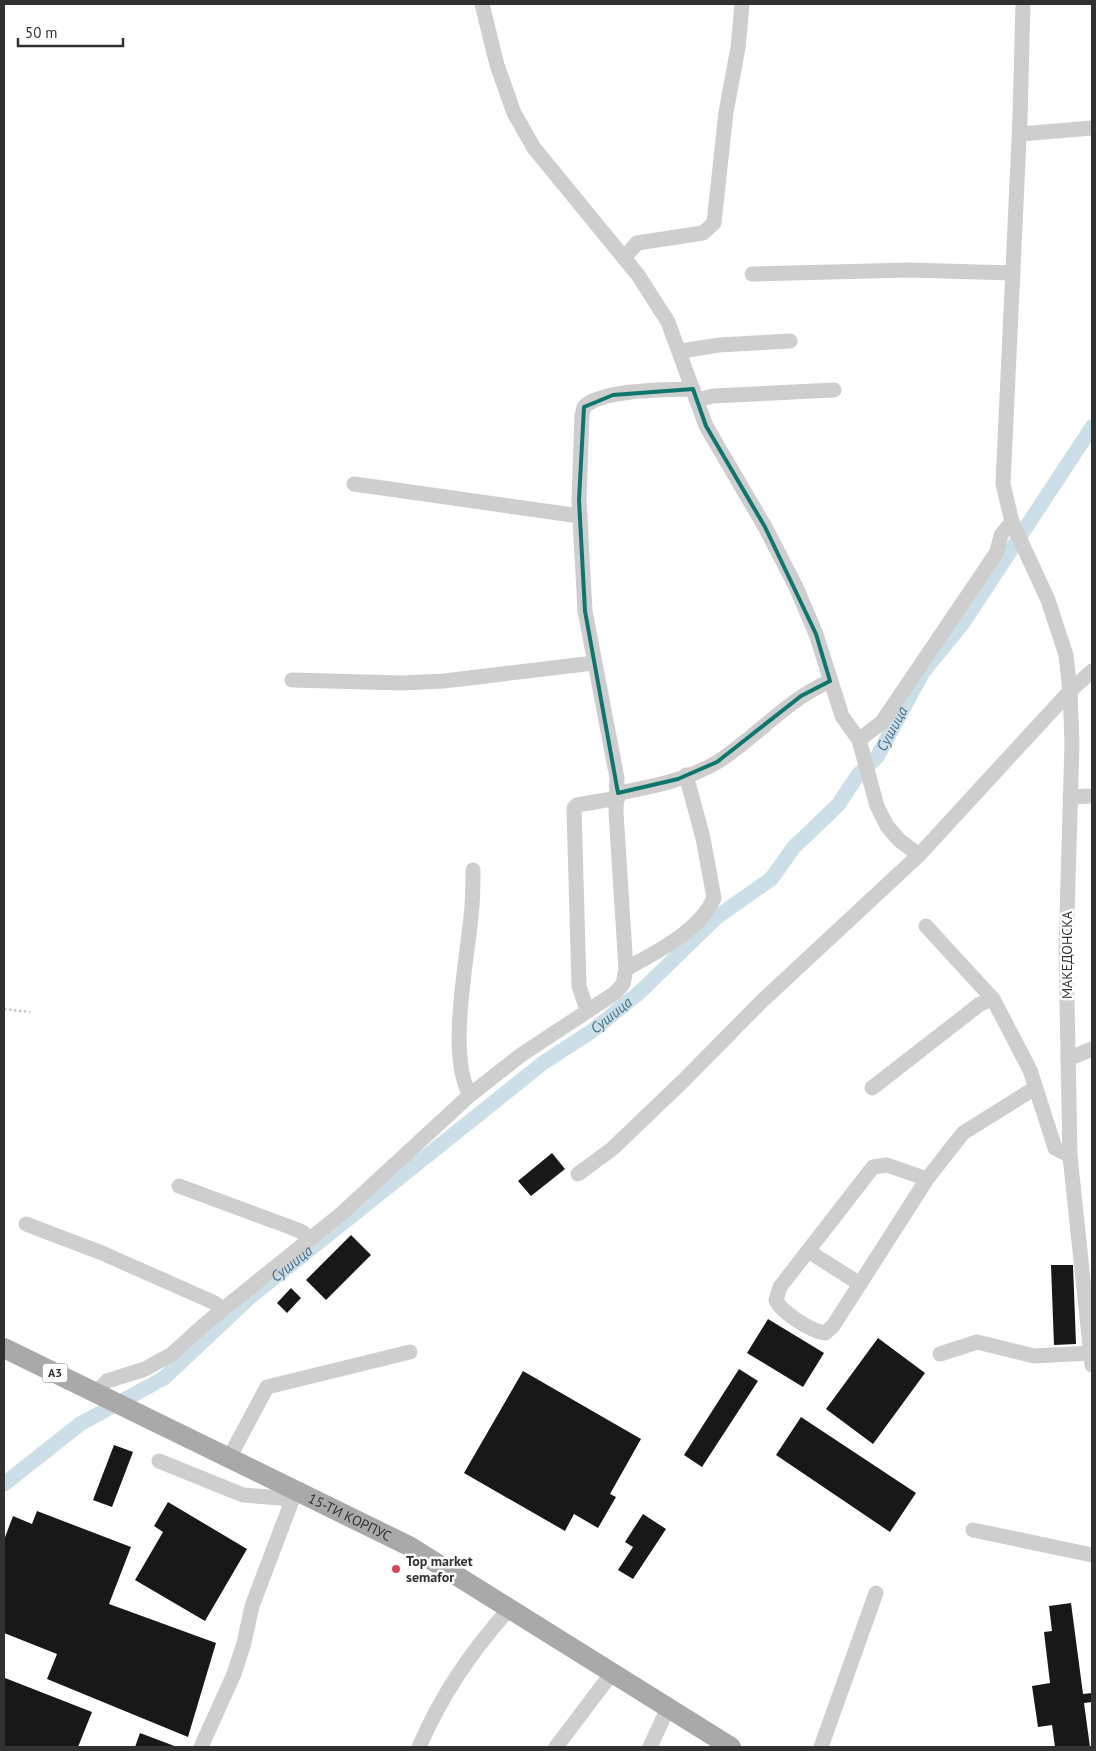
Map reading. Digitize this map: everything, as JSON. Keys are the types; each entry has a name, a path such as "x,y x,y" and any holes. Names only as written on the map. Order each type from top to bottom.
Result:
{"main road":[{"name":"15-ТИ КОРПУС","path":"4,1348 230,1458 294,1495 409,1546 731,1747"}],"street":[{"path":"482,4 497,65 514,114 534,148 638,275 668,322 681,351 694,394 717,448 765,528 796,587 816,634 842,716 859,740 871,790 887,826 899,840 919,855"},
{"path":"624,258 638,243 703,233 714,224 726,112 738,48 742,4"},
{"name":"МАКЕДОНСКА","path":"1023,4 1020,134 1003,484 1012,522 1048,600 1066,655 1070,691 1070,797 1066,951 1070,1156 1086,1243 1092,1359"},
{"path":"1020,134 1092,128"},
{"path":"752,274 909,270 1013,273"},
{"path":"681,351 719,345 790,340"},
{"path":"101,1396 107,1381 145,1369 172,1354 222,1310 310,1239 425,1138 470,1095 522,1055 620,989 626,978 616,812 618,796 584,611 580,516 582,415 584,407 589,402 613,396 694,394 714,396 834,390"},
{"path":"354,484 580,516"},
{"path":"859,740 882,722 996,552 1001,535 1012,522"},
{"path":"292,680 402,684 444,681 594,663"},
{"path":"578,1174 612,1149 684,1080 760,1002 919,855 1070,691 1092,671"},
{"path":"588,1010 579,986 574,808 577,805 618,796 686,775 717,762 801,696 830,681"},
{"path":"626,969 689,931 710,906 714,898 703,838 686,775"},
{"path":"1070,797 1092,796"},
{"path":"470,1095 461,1074 460,1051 461,1004 474,870"},
{"path":"926,926 993,999 1030,1070 1055,1148 1070,1156"},
{"path":"872,1088 980,1004 993,999"},
{"path":"1068,1060 1092,1048"},
{"path":"927,1179 887,1165 873,1167 780,1287 776,1300 780,1308 817,1332 825,1333 833,1326 927,1179 963,1133 1036,1088"},
{"path":"179,1186 290,1227 302,1232 310,1239"},
{"path":"26,1224 110,1257 215,1303 222,1310"},
{"path":"808,1251 860,1284"},
{"path":"940,1354 977,1342 1034,1356 1092,1359"},
{"path":"230,1458 267,1387 410,1352"},
{"path":"160,1461 243,1495 294,1495 252,1606 244,1643 234,1674 201,1747"},
{"path":"973,1530 1092,1554"},
{"path":"821,1747 876,1593"},
{"path":"419,1747 438,1705 454,1679 509,1609"},
{"path":"556,1747 612,1673"},
{"path":"650,1747 668,1708"}],"path":[{"path":"4,1009 30,1012"}],"highlighted area":[{"path":"693,389 706,426 765,527 816,634 830,681 801,696 717,762 678,779 618,793 585,611 579,500 584,407 613,395"}],"building":[{"path":"552,1153 565,1169 531,1196 518,1181"},
{"path":"351,1235 371,1255 326,1300 306,1280"},
{"path":"1051,1265 1073,1265 1076,1344 1054,1345"},
{"path":"291,1288 301,1298 287,1313 277,1303"},
{"path":"768,1319 824,1353 803,1387 747,1353"},
{"path":"878,1338 925,1373 873,1444 826,1409"},
{"path":"739,1369 758,1381 702,1467 684,1455"},
{"path":"523,1371 641,1439 610,1494 616,1497 598,1528 574,1514 565,1531 464,1473"},
{"path":"801,1417 916,1493 890,1532 776,1455"},
{"path":"114,1445 133,1452 112,1507 93,1500"},
{"path":"168,1502 247,1549 205,1621 135,1580 163,1532 154,1526"},
{"path":"37,1511 131,1547 109,1604 216,1643 188,1737 47,1679 57,1654 4,1633 4,1540 13,1516 32,1524"},
{"path":"643,1514 666,1529 633,1579 618,1570 633,1547 625,1542"},
{"path":"1071,1603 1083,1694 1092,1693 1092,1702 1084,1703 1090,1747 1055,1747 1052,1725 1038,1727 1032,1686 1050,1683 1044,1632 1052,1631 1049,1606"},
{"path":"5,1678 92,1712 78,1747 4,1747"},
{"path":"140,1733 177,1747 135,1747"}],"waterway":[{"name":"Сушица","path":"4,1484 80,1424 164,1378 249,1298 543,1063 592,1031 640,992 717,917 771,879 794,847 838,805 858,775 877,757 923,672 963,623 1092,427"}],"place":[{"name":"Top market semafor","path":"396,1569"}]}
